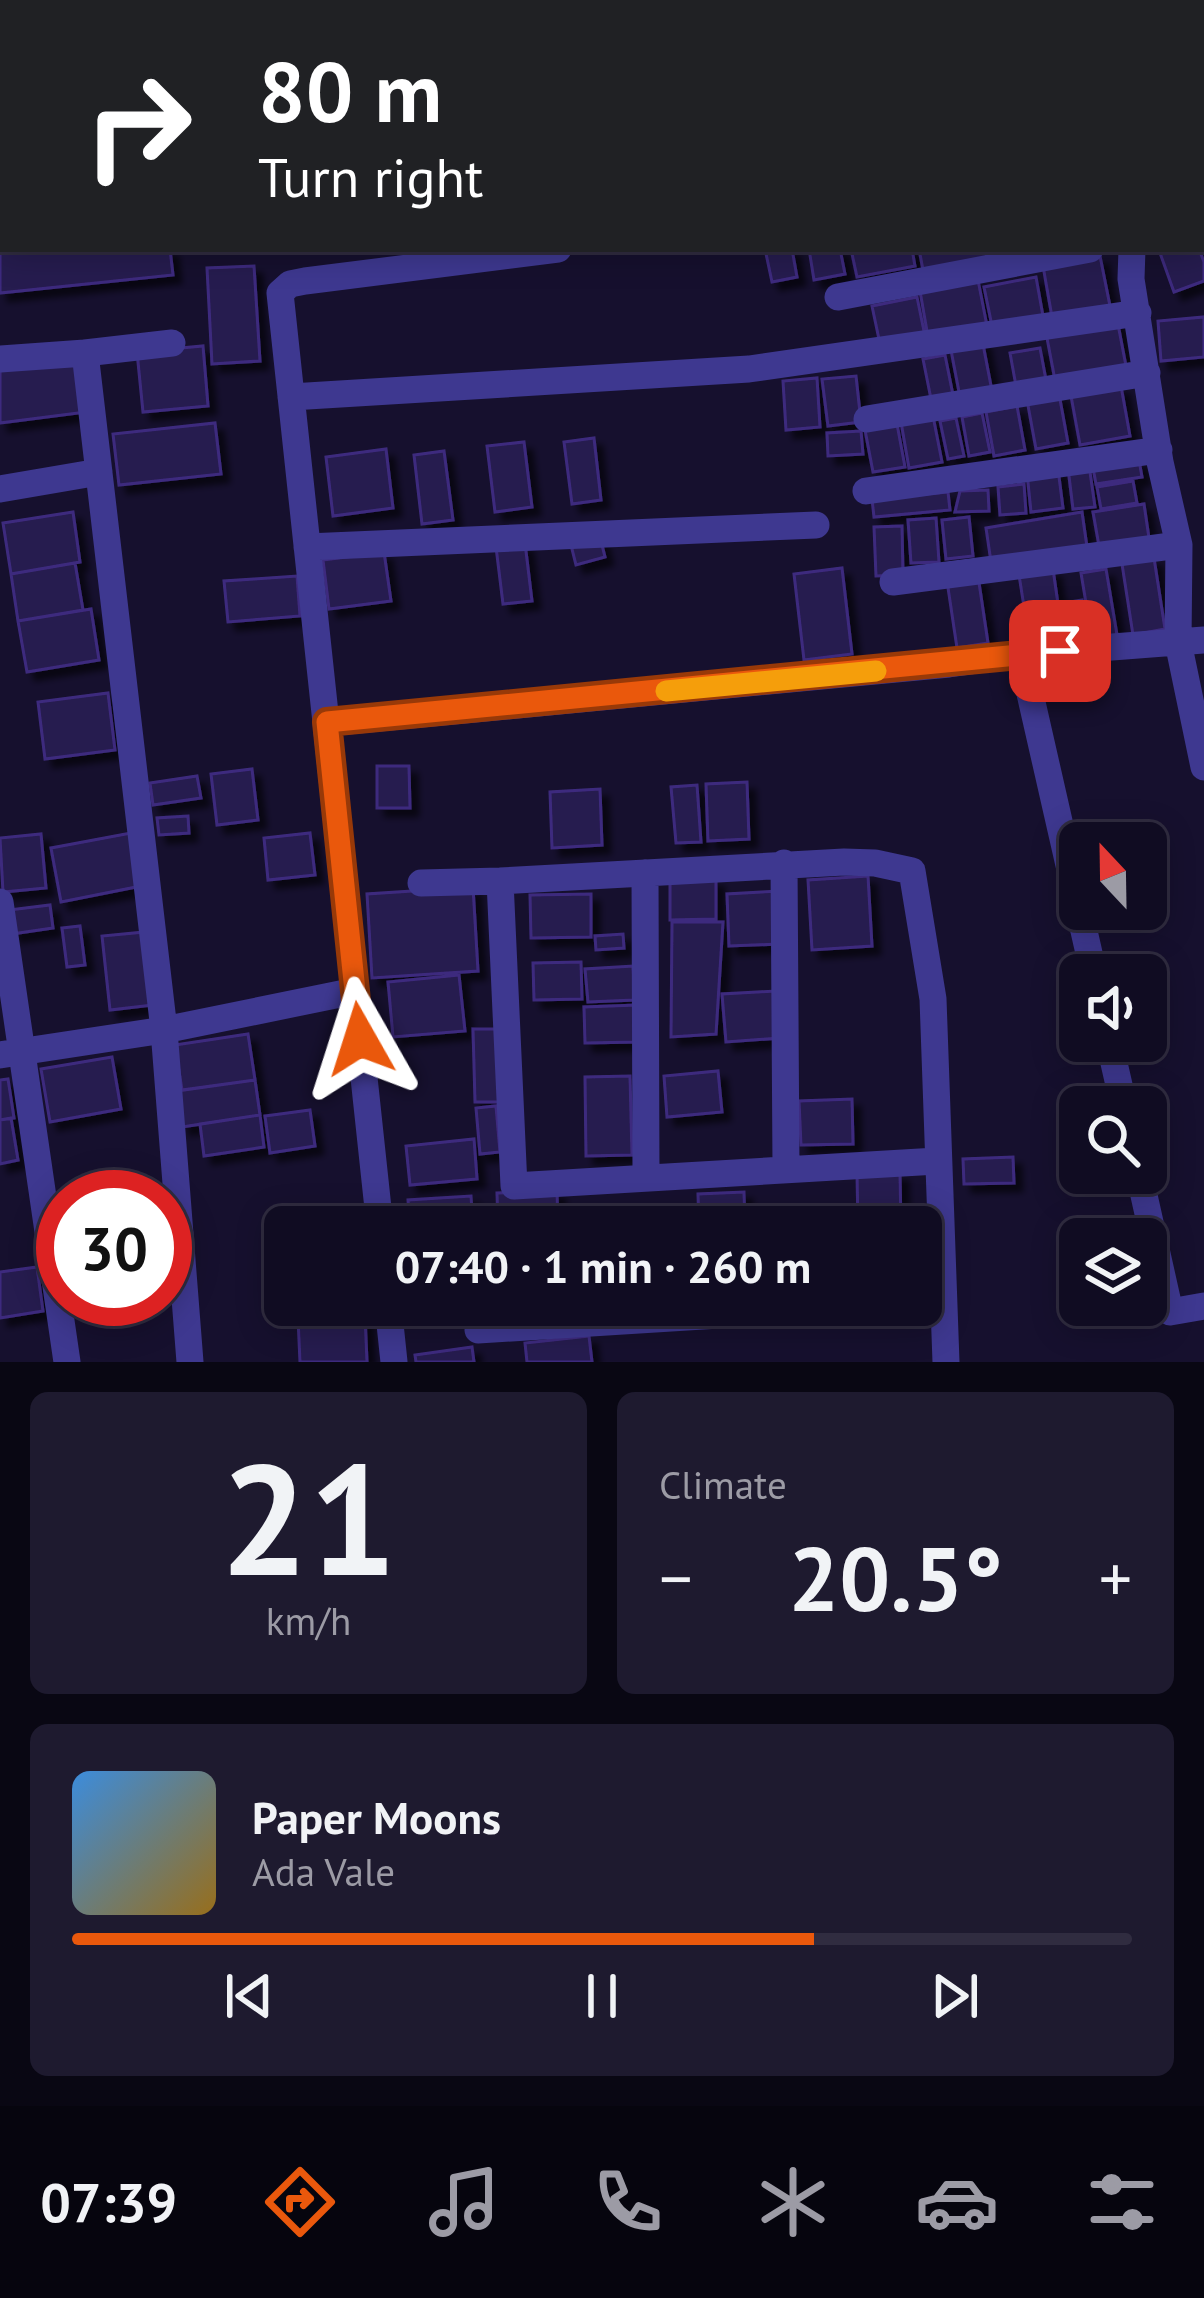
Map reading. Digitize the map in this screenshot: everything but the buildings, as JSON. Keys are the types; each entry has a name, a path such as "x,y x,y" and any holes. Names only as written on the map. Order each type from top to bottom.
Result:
{"street":[{"path":"378,1206 280,293 290,284 535,252"},
{"path":"838,297 1074,252"},
{"path":"1132,252 1132,279 1159,450 1179,545 1204,767"},
{"path":"291,397 749,369 1138,314"},
{"path":"0,358 172,343"},
{"path":"85,353 164,1030 190,1362"},
{"path":"867,419 1147,374"},
{"path":"866,491 1159,450"},
{"path":"0,488 98,472"},
{"path":"307,547 816,525"},
{"path":"893,582 1179,545"},
{"path":"327,722 1191,641"},
{"path":"1021,654 1089,954"},
{"path":"421,883 784,863 875,862 913,871 933,1000 936,1206"},
{"path":"784,863 787,1168"},
{"path":"645,873 646,1177"},
{"path":"500,881 514,1186 937,1161"},
{"path":"0,902 11,1053 67,1362"},
{"path":"11,1053 164,1030 355,992"},
{"path":"1144,1194 1170,1312 1204,1306"},
{"path":"390,1326 394,1362"},
{"path":"478,1330 543,1326"},
{"path":"938,1326 946,1362"}],"slow traffic":[{"path":"666,691 876,671"}],"route":[{"path":"360,1039 327,722 1060,651"}]}
